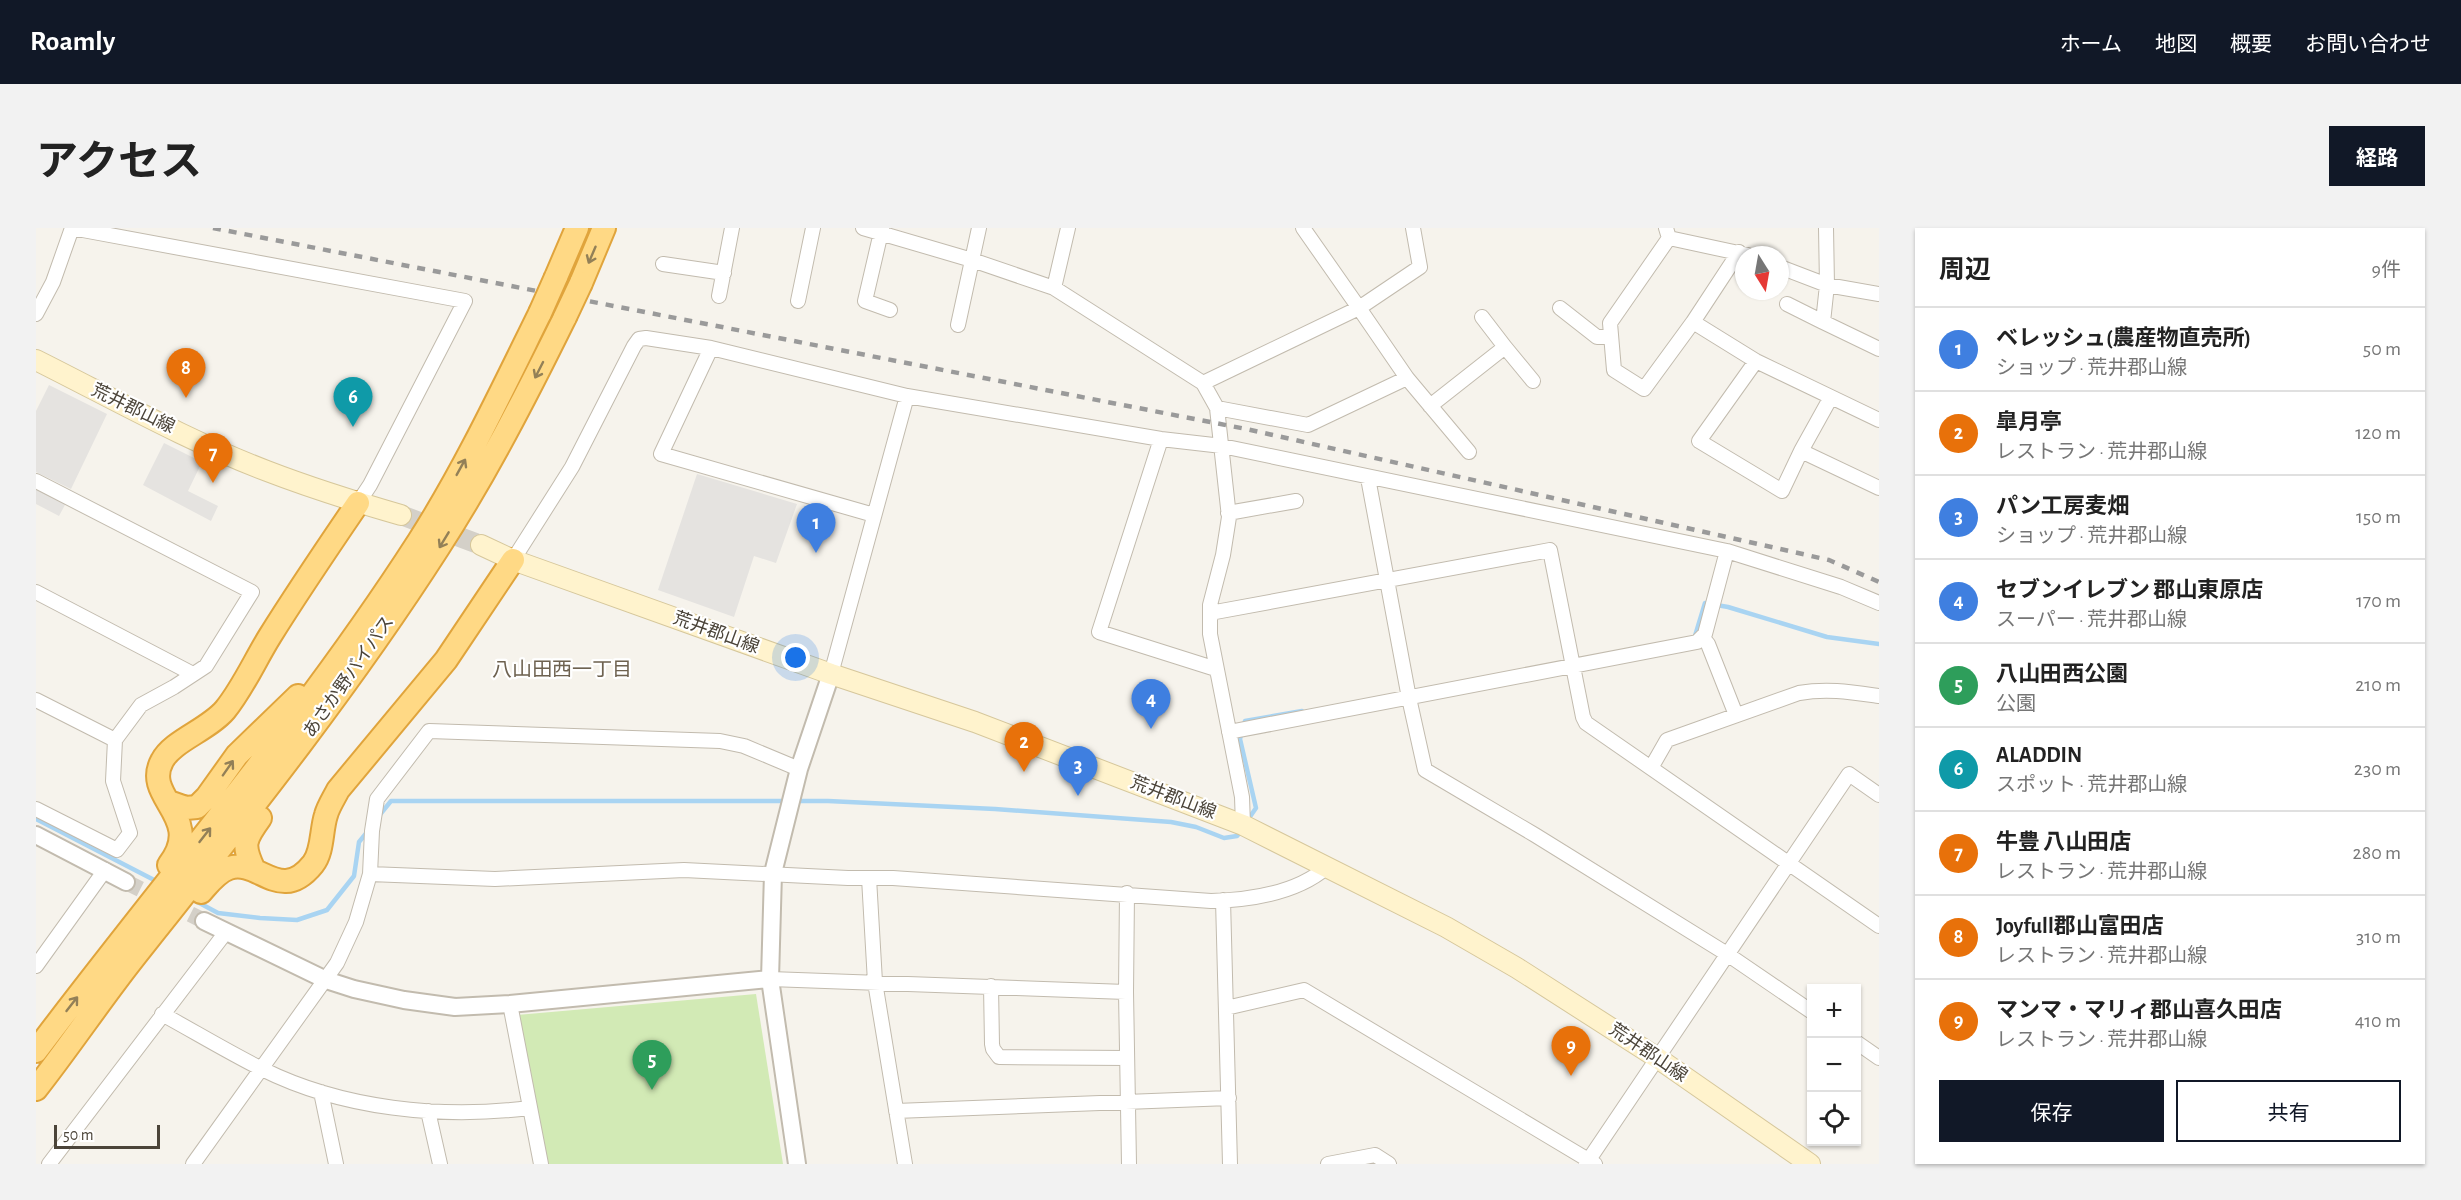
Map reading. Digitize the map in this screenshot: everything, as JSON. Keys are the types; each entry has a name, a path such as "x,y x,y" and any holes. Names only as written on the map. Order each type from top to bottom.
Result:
{"highway":[{"name":"あさか野バイパス","path":"36,1051 127,932 297,719 426,529 483,427 540,313 577,228"},
{"name":"あさか野バイパス","path":"40,1084 130,963 315,727 439,547 506,435 565,317 604,228"},
{"path":"127,932 134,910 177,855 181,842 180,826 169,802 160,792 157,773 162,761 170,750 207,727 226,709 301,586 358,503"},
{"path":"40,1084 78,1049 213,877 229,868 238,867 254,870 266,878 284,882 301,876 315,863 326,812 338,790 446,660 513,560"},
{"path":"169,802 186,808 197,807 207,797 237,754 282,714 363,624"},
{"path":"254,870 245,848 246,837 292,775 315,727"}],"main road":[{"name":"荒井郡山線","path":"36,360 174,429 265,471 358,503 401,515"},
{"name":"荒井郡山線","path":"481,545 513,560 831,674 975,722 1243,825 1446,927 1656,1057 1810,1164"}],"street":[{"path":"36,314 53,282 72,228 465,301 370,485 358,503"},
{"path":"719,296 732,228"},
{"path":"798,301 813,228"},
{"path":"863,228 882,230 1054,288 1203,382 1217,408 1228,513 1224,555 1210,613 1210,634 1242,797 1243,825"},
{"path":"958,326 979,228"},
{"path":"1054,288 1068,228"},
{"path":"1302,228 1407,378 1469,452"},
{"path":"1203,382 1359,308 1420,267 1413,228"},
{"path":"1823,322 1827,285 1826,228"},
{"path":"882,230 865,301 890,310"},
{"path":"1735,251 1667,233 1610,323 1614,370 1644,389 1735,265"},
{"path":"663,264 724,273"},
{"path":"1789,270 1827,285 1879,294"},
{"path":"1787,304 1879,349"},
{"path":"1560,308 1597,337 1611,337"},
{"path":"1482,317 1533,381"},
{"path":"1694,322 1756,362 1879,420"},
{"path":"513,560 572,467 637,340 646,338 711,348 907,396 1161,439 1222,446 1727,551 1841,587 1879,603"},
{"path":"1430,406 1505,347"},
{"path":"711,348 661,454 874,515"},
{"path":"1756,362 1699,441 1782,491 1831,397"},
{"path":"1217,408 1308,425 1407,378"},
{"path":"797,1164 770,979 773,873 799,769 831,674 907,396"},
{"path":"1161,439 1099,632 1216,669"},
{"path":"1801,451 1879,488"},
{"path":"1368,478 1408,698 1422,763 1430,774 1545,841 1727,954 1807,1009"},
{"path":"36,481 252,592 206,666 141,705 115,740 112,781 130,833 117,850 36,809"},
{"path":"1228,513 1296,501"},
{"path":"1210,613 1550,550 1586,723 1879,926"},
{"path":"1229,732 1697,642 1703,638 1727,551"},
{"path":"36,592 193,674"},
{"path":"1703,638 1708,644 1736,715"},
{"path":"1651,768 1666,740 1799,693 1842,690 1879,696"},
{"path":"36,699 115,740"},
{"path":"194,1164 337,963 356,922 370,874 372,831 377,799 429,731 720,741 744,746 799,769"},
{"path":"1226,1008 1304,990 1590,1162 1656,1057 1849,774 1879,795"},
{"path":"36,835 126,882"},
{"path":"370,874 495,879 684,870 869,878 1223,900 1298,886 1316,877 1327,867"},
{"path":"36,966 42,949 105,870"},
{"path":"869,878 875,982 905,1164"},
{"path":"1127,893 1129,1164"},
{"path":"1223,900 1230,1164"},
{"path":"204,921 326,980 404,1000 455,1007 510,1004 770,979 1126,992"},
{"path":"49,1164 226,932"},
{"path":"991,986 992,1044 995,1054 999,1057 1128,1058"},
{"path":"510,1004 541,1164"},
{"path":"162,1014 263,1069 321,1092 428,1111 484,1112 529,1108"},
{"path":"1861,1045 1879,1058"},
{"path":"321,1092 336,1164"},
{"path":"896,1111 1228,1098"},
{"path":"428,1111 440,1164"},
{"path":"1328,1164 1375,1155 1389,1164"}],"green space":[{"path":"756,994 783,1164 547,1164 517,1015"}],"shaded area":[{"path":"49,385 107,414 71,489 36,472 36,411"},
{"path":"164,443 202,462 188,491 218,506 211,521 143,485"},
{"path":"697,474 797,504 776,563 754,556 734,617 658,590"},
{"path":"36,488 66,503 59,516 36,504"}],"waterway":[{"path":"1695,636 1705,603 1728,607 1827,637 1879,644"},
{"path":"1247,821 1256,808 1240,739 1245,721 1302,711"},
{"path":"378,817 391,801 828,801 995,809 1171,822 1196,827 1224,838 1237,836 1241,831"},
{"path":"36,819 158,882"},
{"path":"190,898 218,913 260,918 297,920 327,910 354,876 359,842 368,831"}],"tunnel":[{"path":"401,515 481,545"},
{"path":"126,882 204,921"}],"railway":[{"path":"213,228 1246,429 1829,560 1879,582"}],"place":[{"name":"Joyfull郡山富田店","path":"186,398"},
{"name":"ALADDIN","path":"353,427"},
{"name":"牛豊 八山田店","path":"213,483"},
{"name":"ベレッシュ(農産物直売所)","path":"816,553"},
{"name":"セブンイレブン 郡山東原店","path":"1151,729"},
{"name":"皐月亭","path":"1024,772"},
{"name":"パン工房麦畑","path":"1078,796"},
{"name":"マンマ・マリィ郡山喜久田店","path":"1571,1076"},
{"name":"八山田西公園","path":"652,1090"}],"district":[{"name":"八山田西一丁目","path":"562,670"}]}
